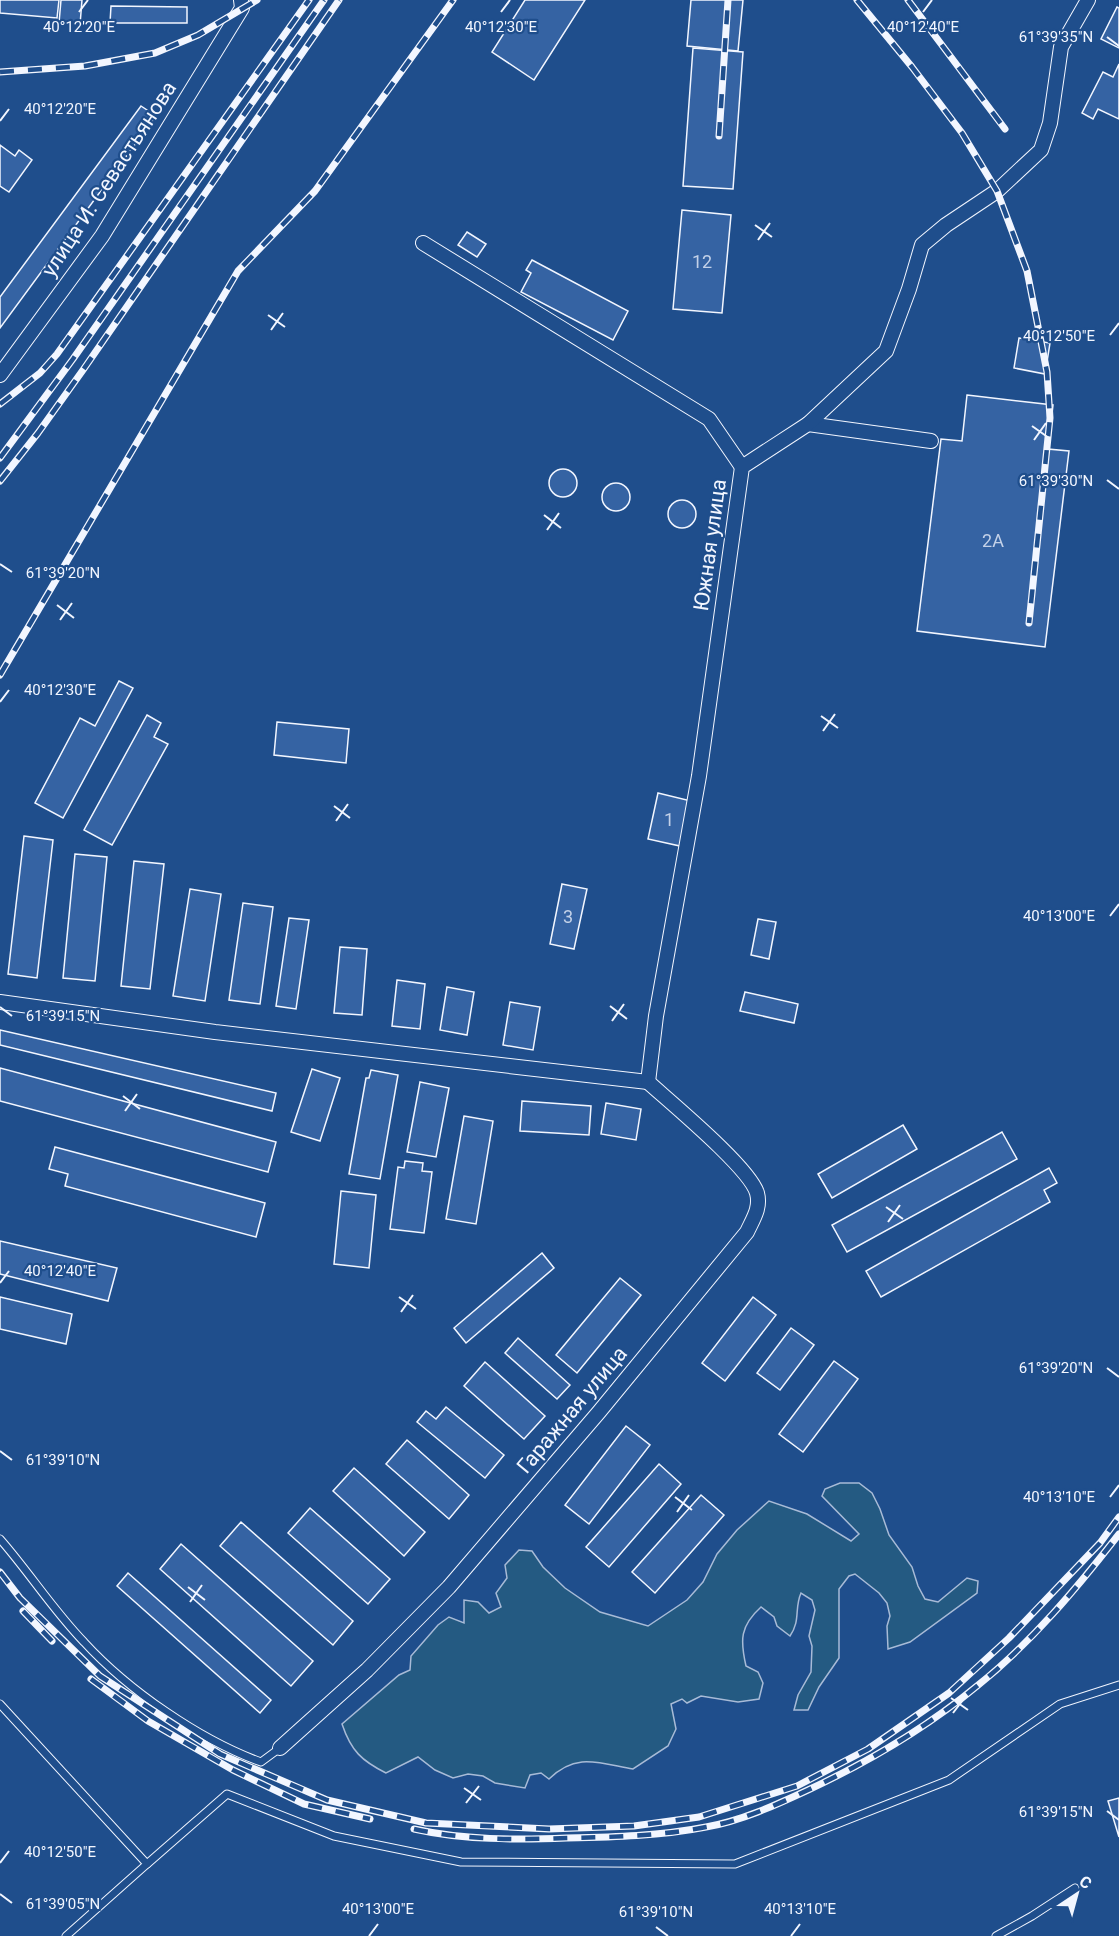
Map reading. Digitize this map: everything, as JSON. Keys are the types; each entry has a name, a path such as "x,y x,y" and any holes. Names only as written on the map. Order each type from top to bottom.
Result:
{"street":[{"name":"улица И. Севастьянова","path":"0,375 102,236 242,8 241,0"},
{"name":"Южная улица","path":"648,1082 656,1016 699,776 742,467 808,424 886,351 909,289 922,245 946,225 997,191 1041,150 1050,123 1061,47 1088,0"},
{"path":"423,243 709,419 742,467"},
{"path":"808,424 932,441"},
{"path":"0,1002 215,1032 648,1082"},
{"name":"Гаражная улица","path":"280,1748 367,1670 449,1587 599,1412 747,1232 758,1209 757,1192 743,1170 648,1082"}],"lane":[{"path":"0,1539 83,1642 130,1686 164,1710 240,1754 261,1762 280,1748"},
{"path":"66,1936 227,1794 334,1836 461,1862 735,1864 949,1780 1060,1704 1119,1685"},
{"path":"0,1704 147,1864"},
{"path":"996,1936 1075,1888"}],"shaded area":[{"path":"840,1483 859,1483 872,1493 889,1535 912,1567 925,1599 938,1602 967,1578 978,1581 977,1593 910,1642 888,1649 887,1626 890,1616 887,1603 879,1593 855,1574 849,1576 839,1589 839,1658 819,1687 808,1710 794,1710 798,1695 811,1672 812,1646 809,1636 815,1610 812,1600 801,1593 795,1625 790,1636 777,1626 774,1617 761,1607 745,1627 743,1648 746,1666 758,1672 763,1683 759,1699 738,1702 701,1696 687,1703 682,1699 671,1704 676,1729 668,1746 633,1769 599,1762 578,1762 569,1765 549,1779 541,1773 530,1775 525,1788 495,1783 483,1776 468,1774 453,1778 435,1770 418,1757 386,1773 358,1754 349,1741 342,1724 399,1675 410,1670 411,1656 438,1625 449,1617 464,1623 464,1600 478,1602 489,1613 501,1607 496,1593 507,1578 505,1565 519,1550 532,1551 543,1567 565,1588 600,1612 648,1626 687,1600 703,1582 717,1554 737,1530 769,1501 807,1514 851,1541 859,1534 822,1496 825,1489"}],"building":[{"path":"0,0 59,0 57,18 0,13"},
{"path":"61,0 82,0 80,25 59,23"},
{"path":"525,0 585,0 534,80 492,52"},
{"path":"691,0 743,0 738,51 687,46"},
{"path":"111,6 187,7 187,23 110,23"},
{"path":"1117,7 1119,8 1119,48 1101,39"},
{"path":"693,48 743,52 733,189 683,186"},
{"path":"1119,64 1119,119 1098,109 1093,119 1082,113 1103,72 1113,77"},
{"path":"141,106 156,116 0,328 0,297"},
{"path":"0,145 15,156 19,150 32,160 9,192 0,186"},
{"path":"682,210 731,215 722,313 673,309"},
{"path":"467,232 486,244 477,257 458,245"},
{"path":"532,260 628,311 613,340 521,292 531,273 526,270"},
{"path":"1019,338 1050,343 1045,374 1014,368"},
{"path":"967,395 1053,405 1048,449 1069,451 1045,647 917,631 941,439 962,441"},
{"path":"563,469 573,473 577,483 573,493 563,497 553,493 549,483 553,473"},
{"path":"616,483 626,487 630,497 626,507 616,511 606,507 602,497 606,487"},
{"path":"682,500 692,504 696,514 692,524 682,528 672,524 668,514 672,504"},
{"path":"119,681 133,688 63,818 35,803 80,718 95,726"},
{"path":"147,715 161,723 154,737 168,744 112,845 84,830"},
{"path":"277,722 349,729 346,763 274,755"},
{"path":"658,793 691,801 680,846 648,839"},
{"path":"24,836 53,840 37,978 8,974"},
{"path":"75,854 107,857 95,981 63,978"},
{"path":"134,861 164,864 150,989 121,986"},
{"path":"562,884 587,889 574,949 550,944"},
{"path":"190,889 221,894 205,1001 173,996"},
{"path":"243,903 273,907 260,1004 229,1000"},
{"path":"289,918 309,920 296,1009 276,1006"},
{"path":"758,919 776,922 769,959 751,955"},
{"path":"340,947 367,949 362,1015 334,1013"},
{"path":"397,980 425,984 420,1029 392,1026"},
{"path":"447,987 474,992 467,1035 440,1030"},
{"path":"745,992 798,1004 794,1023 740,1011"},
{"path":"510,1002 540,1007 533,1050 503,1045"},
{"path":"0,1030 276,1093 272,1111 0,1045"},
{"path":"0,1068 276,1142 268,1172 0,1101"},
{"path":"312,1069 340,1078 320,1141 291,1132"},
{"path":"371,1070 398,1075 380,1179 349,1174 366,1078 369,1078"},
{"path":"420,1082 449,1088 436,1157 407,1152"},
{"path":"522,1101 591,1106 589,1135 520,1131"},
{"path":"606,1103 641,1109 636,1140 601,1134"},
{"path":"464,1116 493,1121 476,1224 446,1219"},
{"path":"903,1125 917,1149 832,1198 818,1174"},
{"path":"1002,1132 1017,1159 847,1252 832,1225"},
{"path":"55,1147 265,1203 256,1237 65,1186 68,1174 49,1169"},
{"path":"405,1161 423,1163 422,1171 432,1172 424,1233 390,1229 398,1167 404,1168"},
{"path":"1049,1168 1057,1183 1044,1190 1050,1202 881,1297 866,1271"},
{"path":"341,1191 376,1195 369,1268 334,1264"},
{"path":"0,1241 117,1268 108,1301 0,1274"},
{"path":"542,1253 554,1268 466,1343 454,1328"},
{"path":"620,1278 641,1295 577,1373 556,1355"},
{"path":"0,1297 72,1314 66,1344 0,1329"},
{"path":"753,1297 776,1315 725,1381 702,1363"},
{"path":"791,1328 814,1345 780,1390 757,1373"},
{"path":"518,1338 570,1385 557,1399 505,1353"},
{"path":"834,1361 858,1379 803,1452 779,1434"},
{"path":"485,1362 545,1416 524,1439 464,1386"},
{"path":"446,1407 504,1455 485,1478 417,1422 426,1411 436,1419"},
{"path":"626,1426 650,1445 589,1524 565,1505"},
{"path":"407,1440 469,1495 449,1519 386,1464"},
{"path":"659,1464 681,1484 609,1567 586,1547"},
{"path":"354,1468 425,1532 404,1556 333,1491"},
{"path":"701,1495 724,1515 655,1593 632,1572"},
{"path":"310,1508 390,1579 368,1604 288,1533"},
{"path":"241,1522 353,1621 333,1645 220,1546"},
{"path":"181,1544 313,1661 291,1686 160,1569"},
{"path":"128,1573 271,1700 260,1713 117,1586"},
{"path":"1119,1798 1119,1837 1108,1801"}],"railway":[{"path":"0,72 85,66 155,53 198,35 257,0"},
{"path":"0,404 40,373 57,354 309,0"},
{"path":"0,458 73,359 324,0"},
{"path":"0,481 83,370 339,0"},
{"path":"0,675 238,271 315,191 453,0"},
{"path":"719,136 728,0"},
{"path":"857,0 962,133 997,191 1027,271 1047,372 1050,418 1029,623"},
{"path":"908,0 1005,129"},
{"path":"0,1572 20,1598 100,1676 220,1754 327,1800 426,1823 549,1829 634,1826 699,1817 797,1786 868,1749 949,1693 1009,1638 1100,1543 1119,1517"},
{"path":"414,1829 451,1835 509,1839 637,1835 689,1830 719,1824 771,1807 874,1756 917,1730 958,1701 997,1669 1035,1633 1119,1534"},
{"path":"23,1611 52,1641"},
{"path":"91,1679 148,1721 233,1770 304,1804 370,1819"}]}
